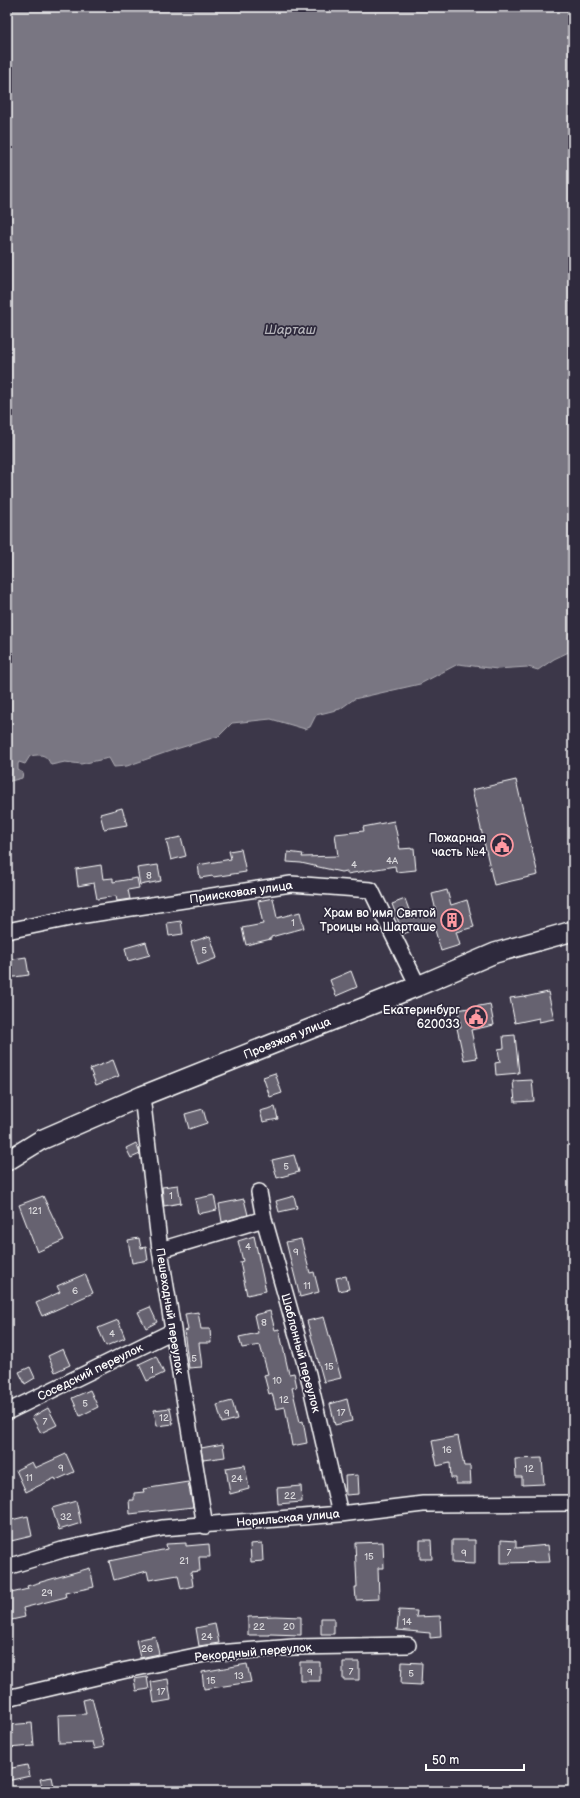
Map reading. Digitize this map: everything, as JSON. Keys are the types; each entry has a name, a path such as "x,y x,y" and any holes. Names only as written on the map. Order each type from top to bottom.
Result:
{"main road":[{"name":"Проезжая улица","path":"7,1161 41,1140 142,1096 418,986 495,953 573,931"}],"street":[{"name":"Приисковая улица","path":"7,931 85,915 291,884 371,890 418,986"},
{"name":"Пешеходный переулок","path":"142,1096 160,1250 205,1526"},
{"name":"Шаблонный переулок","path":"260,1192 264,1219 308,1374 340,1514"},
{"path":"160,1250 264,1219"},
{"name":"Соседский переулок","path":"7,1412 173,1331"},
{"name":"Норильская улица","path":"7,1567 62,1550 162,1528 205,1526 340,1514 423,1504 573,1503"},
{"name":"Рекордный переулок","path":"7,1698 122,1671 205,1654 294,1647 408,1644"}],"water":[{"name":"Шарташ","path":"7,7 573,7 573,650 554,659 538,670 528,667 497,669 458,664 420,684 354,699 340,709 316,715 310,727 305,729 271,719 232,723 219,736 127,766 114,767 109,758 81,764 65,762 51,765 43,756 30,756 25,764 19,762 18,764 18,770 23,773 22,778 7,782"}],"building":[{"path":"516,780 538,875 494,885 472,790"},
{"path":"122,808 127,825 104,829 100,814"},
{"path":"394,821 400,849 414,848 416,870 396,872 395,866 347,874 347,871 341,872 301,863 287,862 288,852 303,854 302,857 338,856 335,834 364,831 363,827"},
{"path":"181,837 186,856 171,860 166,840"},
{"path":"241,849 246,872 200,878 198,865 231,859 229,851"},
{"path":"101,865 103,879 113,878 113,882 137,878 139,888 128,890 130,899 117,901 116,896 97,899 94,883 78,886 76,869"},
{"path":"158,865 161,881 140,885 137,868"},
{"name":"Храм во имя Святой Троицы на Шарташе","path":"447,890 451,905 467,900 474,927 456,932 460,945 441,951 433,923 403,934 392,904 405,899 412,918 436,911 432,894"},
{"path":"273,898 277,918 300,912 304,928 271,937 271,939 246,945 242,928 263,924 258,901"},
{"path":"181,921 183,934 169,936 167,923"},
{"path":"210,936 217,958 198,965 191,942"},
{"path":"146,942 150,955 128,961 125,948"},
{"path":"26,957 29,975 7,978 7,960"},
{"path":"351,971 357,987 336,996 330,980"},
{"path":"548,992 554,1019 539,1022 539,1018 515,1023 510,998 525,997"},
{"path":"490,1004 494,1025 471,1030 477,1058 464,1060 457,1028 461,1027 458,1010"},
{"path":"515,1035 519,1073 496,1075 495,1063 500,1062 498,1049 504,1048 503,1036"},
{"path":"113,1060 119,1076 96,1085 90,1069"},
{"path":"275,1073 282,1093 270,1097 263,1077"},
{"path":"532,1080 534,1101 515,1102 513,1081"},
{"path":"275,1107 278,1119 263,1122 260,1111"},
{"path":"203,1109 207,1123 189,1129 185,1114"},
{"path":"136,1143 140,1154 131,1158 126,1148"},
{"path":"294,1155 299,1172 277,1178 272,1160"},
{"path":"178,1185 181,1203 164,1206 162,1187"},
{"path":"214,1195 217,1210 198,1214 195,1199"},
{"path":"43,1196 64,1240 37,1252 19,1205"},
{"path":"294,1196 297,1208 279,1212 276,1201"},
{"path":"244,1199 248,1215 222,1222 219,1204"},
{"path":"254,1236 266,1291 247,1295 240,1262 243,1261 238,1241"},
{"path":"139,1238 141,1248 146,1247 148,1260 132,1263 128,1240"},
{"path":"301,1239 310,1273 314,1272 319,1292 300,1297 286,1242"},
{"path":"85,1274 93,1293 42,1316 36,1303 60,1292 57,1286"},
{"path":"346,1276 349,1289 339,1291 336,1278"},
{"path":"150,1307 157,1322 146,1328 138,1312"},
{"path":"270,1311 275,1330 279,1329 289,1374 294,1373 297,1387 292,1388 300,1422 303,1421 307,1443 292,1446 285,1407 276,1409 272,1393 269,1394 264,1375 268,1374 260,1345 242,1348 239,1337 258,1333 254,1315"},
{"path":"198,1312 201,1329 210,1329 211,1343 199,1343 202,1367 189,1368 184,1331 188,1330 185,1314"},
{"path":"324,1317 341,1378 324,1382 307,1321"},
{"path":"118,1320 125,1338 106,1346 98,1328"},
{"path":"63,1349 70,1365 55,1372 48,1356"},
{"path":"156,1356 164,1373 147,1381 139,1364"},
{"path":"30,1367 35,1378 25,1384 19,1372"},
{"path":"90,1390 98,1407 80,1416 72,1398"},
{"path":"347,1399 352,1421 335,1425 330,1404"},
{"path":"232,1401 237,1419 222,1423 217,1405"},
{"path":"48,1408 57,1425 41,1433 32,1417"},
{"path":"170,1408 173,1424 157,1426 154,1410"},
{"path":"458,1436 464,1466 470,1466 471,1484 456,1484 456,1478 451,1478 450,1463 437,1466 432,1441"},
{"path":"223,1444 225,1457 203,1460 201,1448"},
{"path":"66,1454 74,1472 56,1480 55,1478 26,1492 16,1470 32,1462 35,1468"},
{"path":"542,1458 544,1484 522,1485 522,1477 516,1477 515,1459"},
{"path":"245,1465 249,1489 230,1494 226,1468"},
{"path":"358,1475 359,1494 346,1495 345,1476"},
{"path":"188,1482 193,1507 130,1514 129,1500 134,1500 134,1493 144,1492 143,1489"},
{"path":"301,1486 302,1502 278,1504 277,1488"},
{"path":"76,1501 81,1523 59,1530 52,1508"},
{"path":"28,1516 32,1536 7,1542 7,1521"},
{"path":"420,1540 431,1540 432,1559 420,1559"},
{"path":"452,1540 475,1540 475,1564 452,1563"},
{"path":"501,1540 516,1541 516,1548 548,1545 550,1562 501,1563"},
{"path":"383,1542 384,1568 378,1568 379,1599 356,1600 355,1587 357,1587 355,1543"},
{"path":"186,1543 186,1546 209,1544 210,1557 199,1557 200,1571 191,1572 193,1586 181,1589 178,1575 149,1580 147,1571 114,1580 109,1561 167,1549 166,1544"},
{"path":"262,1543 263,1561 251,1562 250,1544"},
{"path":"90,1568 94,1587 65,1593 66,1597 23,1608 25,1617 7,1621 7,1594 28,1589 27,1586"},
{"path":"399,1610 417,1611 416,1617 440,1616 441,1637 430,1638 430,1633 397,1630"},
{"path":"248,1617 301,1617 301,1635 248,1635"},
{"path":"321,1618 334,1618 334,1634 321,1634"},
{"path":"215,1624 219,1643 199,1646 196,1628"},
{"path":"155,1636 159,1654 140,1658 136,1640"},
{"path":"300,1662 320,1662 320,1681 300,1681"},
{"path":"343,1662 359,1662 359,1680 343,1680"},
{"path":"402,1662 422,1663 421,1685 401,1684"},
{"path":"247,1664 251,1682 204,1689 202,1672"},
{"path":"147,1677 149,1689 136,1691 134,1679"},
{"path":"168,1679 171,1700 154,1703 151,1682"},
{"path":"92,1698 104,1747 94,1749 92,1742 59,1743 58,1715 86,1714 83,1700"},
{"path":"32,1723 34,1746 7,1748 7,1725"},
{"path":"27,1765 30,1776 7,1781 7,1769"},
{"path":"52,1777 55,1791 43,1791 40,1779"}],"place":[{"name":"Пожарная часть №4","path":"502,845"},
{"name":"Храм во имя Святой Троицы на Шарташе","path":"452,920"},
{"name":"Екатеринбург 620033","path":"476,1017"}]}
